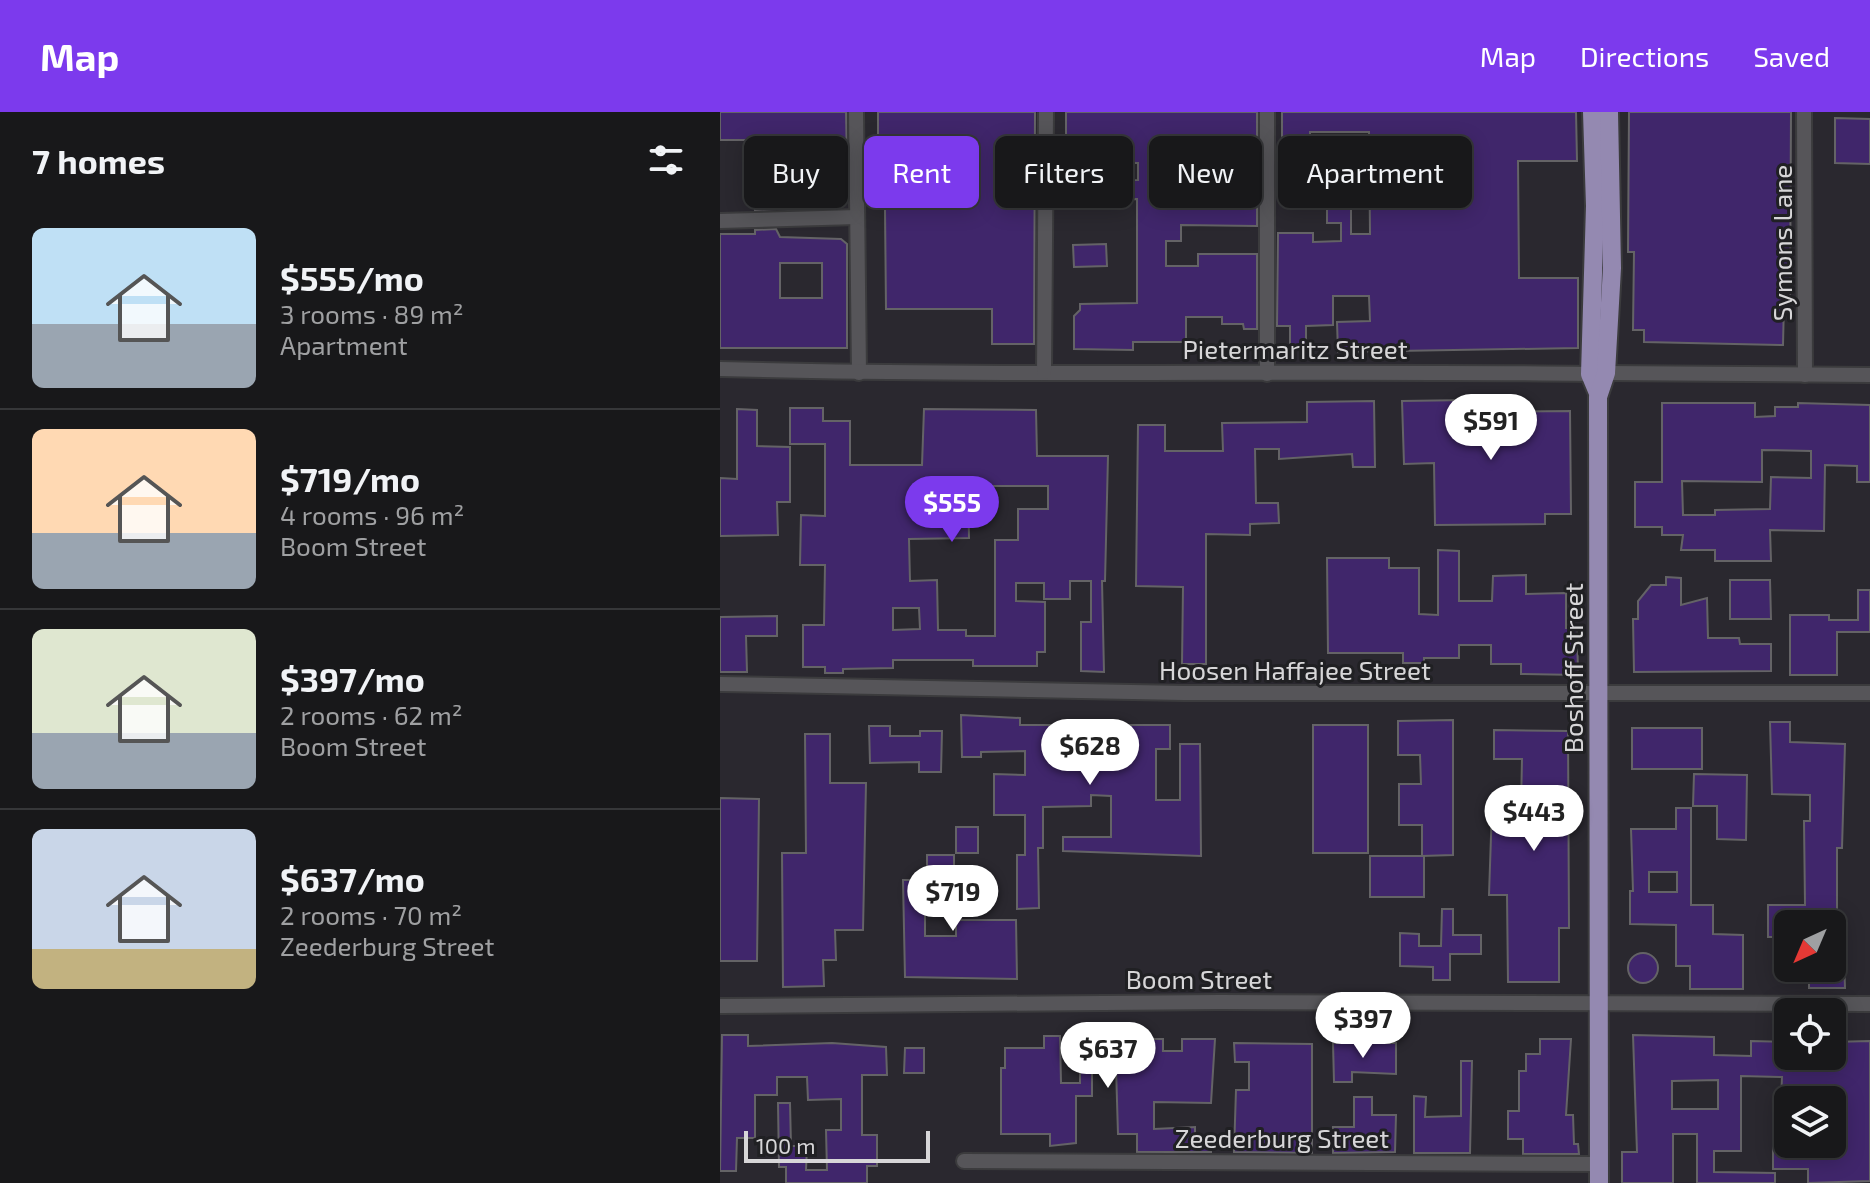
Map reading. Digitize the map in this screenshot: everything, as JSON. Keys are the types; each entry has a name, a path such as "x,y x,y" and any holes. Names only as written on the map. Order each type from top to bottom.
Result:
{"main road":[{"name":"Boshoff Street","path":"1592,112 1598,374 1599,1183"},
{"name":"Boshoff Street","path":"1598,374 1612,268 1609,112"}],"street":[{"path":"856,112 859,373"},
{"path":"1044,372 1046,112"},
{"path":"1267,112 1267,374"},
{"name":"Symons Lane","path":"1804,112 1805,375"},
{"path":"720,221 857,217"},
{"name":"Pietermaritz Street","path":"720,369 859,373 1870,375"},
{"name":"Hoosen Haffajee Street","path":"720,684 1183,693 1870,693"},
{"name":"Boom Street","path":"720,1006 1206,1002 1870,1004"},
{"name":"Zeederburg Street","path":"964,1161 1599,1164"}],"shaded area":[{"path":"720,112 1870,112 1870,1183 720,1183"}],"building":[{"path":"720,112 846,112 846,136 744,136 744,140 720,140"},
{"path":"878,112 1035,112 1035,136 995,136 995,208 1035,208 1034,344 992,344 992,309 886,309 885,209 979,208 979,136 878,136"},
{"path":"1066,112 1257,112 1257,136 1149,136 1149,208 1257,208 1257,226 1181,225 1181,241 1166,241 1166,266 1198,266 1198,254 1257,254 1257,329 1244,329 1243,324 1222,324 1222,317 1186,317 1186,342 1133,342 1133,350 1074,349 1074,316 1080,310 1080,304 1137,303 1137,199 1133,199 1133,180 1138,180 1138,163 1133,163 1133,136 1066,136"},
{"path":"1282,112 1576,112 1577,161 1518,161 1519,278 1578,278 1578,348 1338,352 1337,322 1370,321 1369,296 1333,296 1333,325 1306,326 1306,349 1290,349 1290,326 1277,326 1278,233 1313,233 1313,242 1341,241 1341,223 1327,223 1327,208 1351,208 1351,234 1370,234 1370,208 1472,208 1472,136 1369,136 1369,132 1310,132 1310,136 1282,136"},
{"path":"1629,112 1791,112 1790,303 1784,303 1783,345 1644,342 1644,330 1633,330 1634,252 1628,252"},
{"path":"1835,118 1870,119 1870,164 1835,163"},
{"path":"776,229 780,237 841,239 847,244 847,348 720,348 720,234 755,234 755,230","holes":["780,263 822,263 822,298 780,298"]},
{"path":"1106,244 1107,266 1074,267 1073,245"},
{"path":"1468,400 1468,412 1570,411 1571,514 1545,514 1545,524 1435,525 1434,463 1404,464 1402,401"},
{"path":"1374,401 1375,467 1353,467 1352,454 1279,459 1279,449 1255,449 1256,503 1278,503 1279,523 1250,524 1250,535 1206,534 1206,664 1182,664 1183,587 1136,586 1138,425 1165,425 1165,451 1223,451 1222,423 1307,422 1307,402"},
{"path":"1662,403 1755,403 1755,417 1775,416 1775,407 1798,407 1798,403 1870,405 1870,482 1857,482 1857,466 1825,465 1824,531 1770,530 1771,561 1715,561 1715,550 1681,550 1683,535 1662,535 1662,527 1635,527 1635,482 1662,482","holes":["1762,450 1811,451 1811,478 1771,477 1770,509 1715,510 1715,515 1683,515 1682,481 1762,482"]},
{"path":"790,408 823,408 823,421 850,421 850,465 922,465 924,409 1036,410 1037,456 1108,456 1105,581 1102,581 1104,672 1081,671 1081,622 1091,622 1091,581 1070,581 1070,599 1044,599 1044,583 1016,583 1016,601 1045,602 1045,652 1037,652 1037,666 973,666 973,660 893,660 893,668 843,669 843,673 825,673 825,667 803,667 803,625 824,625 825,565 800,565 801,515 825,516 825,444 790,444","holes":["968,486 1048,486 1048,509 1018,509 1018,540 995,540 995,636 966,636 966,630 938,630 937,580 910,581 909,539 969,538","893,608 919,608 920,629 893,630"]},
{"path":"737,409 757,410 757,446 790,447 790,502 777,502 778,535 720,536 720,478 737,479"},
{"path":"1438,550 1459,551 1459,601 1492,601 1493,576 1526,575 1526,594 1566,593 1566,628 1577,628 1578,675 1521,674 1521,664 1491,664 1491,645 1459,645 1459,658 1424,658 1424,663 1403,663 1403,653 1328,653 1327,558 1389,558 1389,568 1419,568 1419,614 1438,615"},
{"path":"1666,577 1681,578 1681,605 1707,598 1708,638 1739,638 1740,644 1771,644 1771,671 1634,672 1633,619 1638,619 1638,601 1651,585 1666,585"},
{"path":"1730,580 1770,580 1771,619 1730,619"},
{"path":"1858,590 1870,590 1870,632 1837,632 1837,675 1790,675 1790,615 1829,615 1829,620 1858,620"},
{"path":"777,616 777,636 746,636 747,672 720,672 720,617"},
{"path":"961,715 1020,718 1020,725 1170,725 1170,749 1156,749 1156,800 1180,800 1180,744 1200,744 1201,856 1063,851 1063,837 1111,837 1111,796 1091,795 1091,806 1043,807 1043,848 1038,848 1039,908 1017,909 1017,855 1025,855 1025,815 994,815 994,774 1025,775 1025,751 981,752 981,757 962,757"},
{"path":"1453,720 1453,855 1422,856 1422,825 1399,825 1399,784 1421,784 1420,755 1398,755 1398,721"},
{"path":"1770,722 1790,722 1790,742 1845,744 1842,848 1837,848 1837,910 1774,910 1774,937 1768,937 1768,905 1805,905 1804,821 1810,821 1810,795 1772,794"},
{"path":"1313,725 1368,725 1368,853 1313,853"},
{"path":"869,726 890,726 890,736 920,736 920,731 942,731 941,772 919,772 919,762 870,763"},
{"path":"1632,728 1702,728 1702,769 1632,769"},
{"path":"1494,730 1568,731 1569,928 1559,928 1559,982 1508,982 1507,895 1489,895 1492,807 1521,807 1522,759 1494,759"},
{"path":"805,734 830,734 830,783 866,783 863,930 835,930 836,960 823,960 824,986 783,987 782,853 806,853"},
{"path":"1694,774 1747,775 1746,840 1717,839 1717,806 1693,806"},
{"path":"720,798 759,799 757,961 720,961"},
{"path":"1676,808 1691,808 1691,905 1713,905 1713,934 1743,935 1743,989 1690,989 1690,966 1676,966 1676,925 1630,924 1630,891 1633,891 1631,829 1676,829","holes":["1649,872 1677,872 1677,892 1649,892"]},
{"path":"956,827 978,827 978,853 956,853"},
{"path":"927,855 954,855 954,914 925,914 925,936 956,936 956,920 1016,920 1017,979 905,977 903,880 927,880"},
{"path":"1370,856 1424,856 1424,897 1370,897"},
{"path":"1442,909 1453,909 1453,935 1481,935 1481,954 1450,954 1450,980 1433,980 1433,967 1400,966 1400,933 1419,934 1419,946 1441,946"},
{"path":"1643,953 1654,957 1658,968 1654,979 1643,983 1632,979 1628,968 1632,957"},
{"path":"1809,982 1845,982 1845,988 1809,988"},
{"path":"722,1035 748,1035 748,1046 832,1043 886,1047 887,1075 862,1075 862,1135 877,1135 877,1166 867,1166 867,1183 786,1183 786,1167 779,1167 778,1103 790,1103 791,1146 807,1146 806,1170 827,1170 826,1130 841,1130 841,1099 808,1100 807,1077 777,1077 777,1095 755,1095 755,1138 737,1138 736,1171 720,1171"},
{"path":"1633,1035 1714,1037 1714,1055 1751,1056 1751,1041 1774,1042 1774,1070 1846,1070 1846,1042 1870,1041 1870,1181 1808,1183 1808,1169 1773,1169 1773,1128 1774,1158 1846,1158 1846,1086 1782,1086 1782,1077 1741,1076 1741,1151 1714,1151 1714,1172 1775,1173 1775,1183 1697,1183 1697,1134 1673,1134 1673,1183 1622,1183 1622,1152 1637,1152","holes":["1718,1080 1718,1109 1672,1109 1672,1081"]},
{"path":"1044,1036 1060,1036 1061,1083 1080,1083 1080,1040 1101,1040 1101,1047 1144,1048 1144,1039 1163,1039 1163,1051 1182,1051 1182,1039 1215,1039 1211,1103 1154,1102 1154,1129 1195,1127 1195,1136 1211,1136 1211,1152 1137,1152 1137,1134 1118,1134 1116,1067 1092,1067 1092,1096 1076,1096 1076,1143 1050,1146 1050,1134 1001,1134 1001,1068 1005,1068 1005,1048 1044,1048"},
{"path":"1540,1039 1571,1039 1566,1115 1573,1115 1574,1144 1578,1144 1579,1154 1523,1154 1523,1139 1508,1139 1508,1111 1519,1111 1519,1071 1526,1071 1526,1054 1540,1054"},
{"path":"1234,1043 1312,1044 1312,1153 1234,1152 1236,1090 1249,1090 1249,1062 1235,1062"},
{"path":"1333,1043 1396,1043 1396,1074 1352,1072 1352,1082 1334,1082"},
{"path":"905,1048 924,1048 924,1073 904,1073"},
{"path":"1461,1061 1472,1061 1470,1153 1414,1153 1414,1096 1426,1097 1425,1117 1461,1116"},
{"path":"1354,1097 1372,1097 1372,1115 1396,1115 1395,1152 1333,1153 1333,1127 1354,1127"}]}
